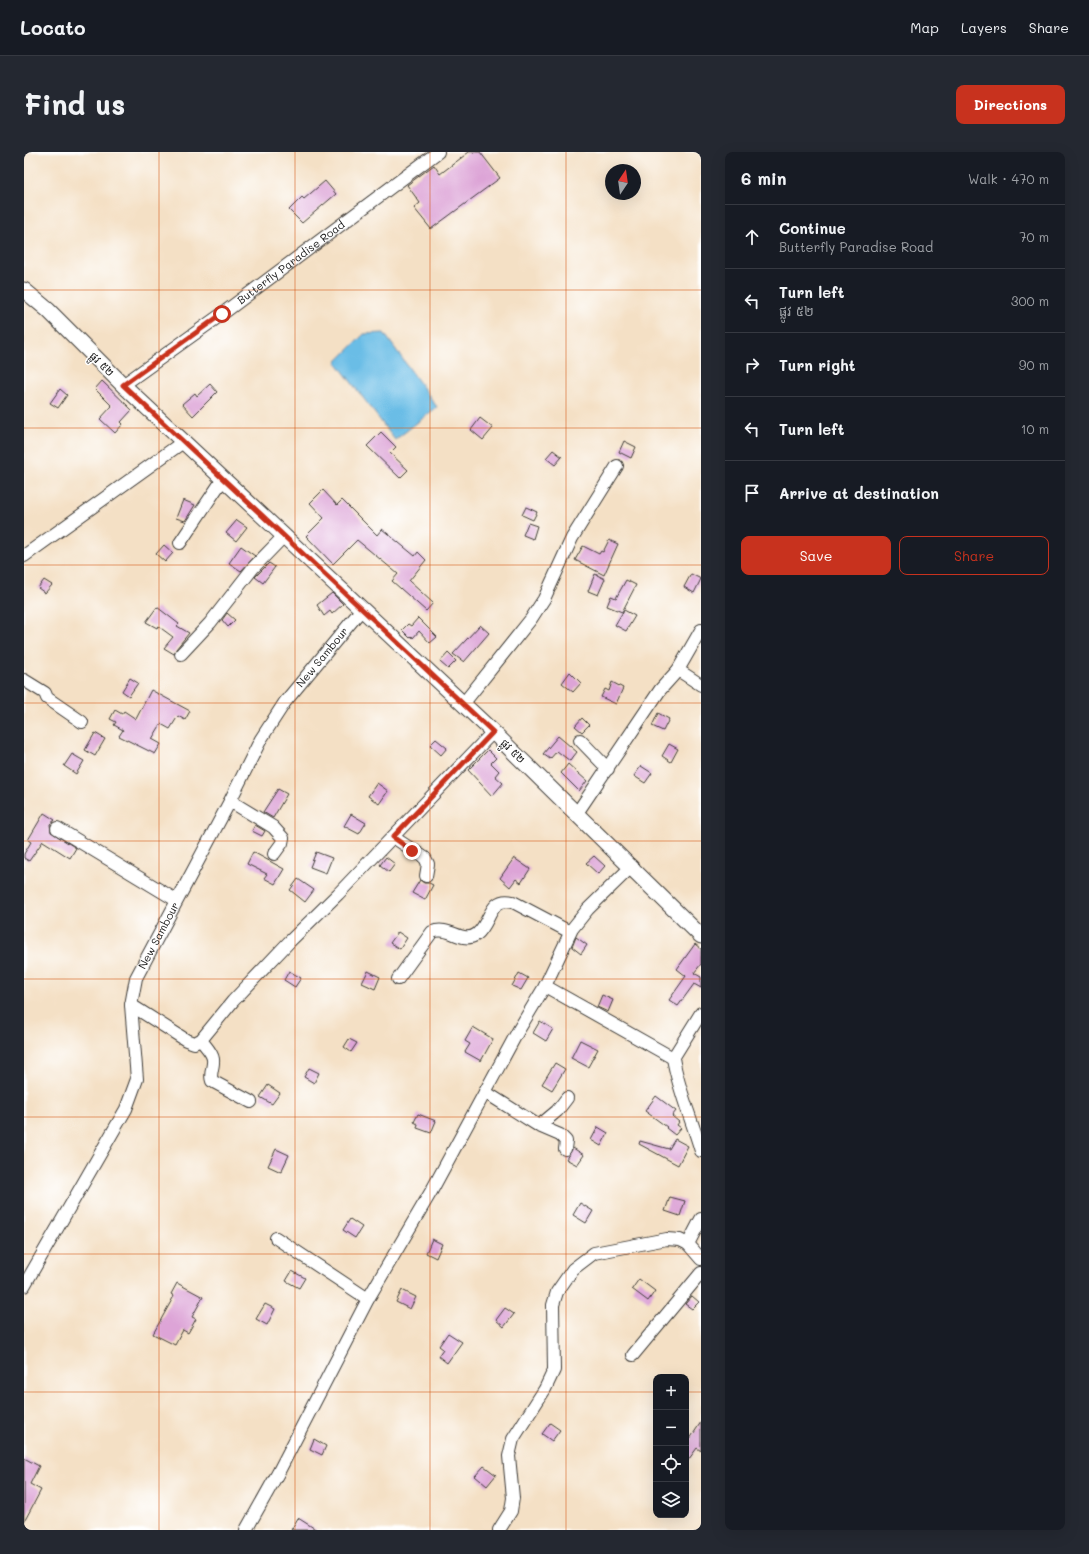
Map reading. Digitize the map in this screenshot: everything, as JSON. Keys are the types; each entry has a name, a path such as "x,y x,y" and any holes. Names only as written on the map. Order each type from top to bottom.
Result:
{"street":[{"name":"Butterfly Paradise Road","path":"123,385 222,314 438,152"},
{"name":"ផ្លូវ ៥២","path":"24,290 48,310 183,442 493,732 701,936"},
{"path":"24,556 183,442"},
{"path":"462,704 541,604 561,566 572,538 618,466"},
{"path":"180,543 223,479"},
{"path":"181,654 210,624 253,568 284,536"},
{"name":"New Sambour","path":"24,1286 126,1109 137,1079 131,1005 136,978 176,900 230,801 261,739 285,702 362,609"},
{"path":"577,813 660,690 678,670 701,630"},
{"path":"678,670 701,685"},
{"path":"24,680 45,693 47,698 82,722"},
{"path":"131,1005 186,1040 194,1043 201,1040 233,1001 278,953 393,837 493,732"},
{"path":"580,740 608,769"},
{"path":"230,801 273,827 283,838 282,843 274,854"},
{"path":"57,828 176,900"},
{"path":"393,837 425,858 428,864 426,876"},
{"path":"246,1530 278,1473 368,1299 432,1190 545,986 570,932 588,909 631,867"},
{"path":"398,979 432,932 444,930 462,938 470,938 477,934 497,904 503,901 513,902 570,932"},
{"path":"545,986 673,1058"},
{"path":"701,1013 673,1058 675,1074 692,1119 701,1151"},
{"path":"201,1040 212,1054 212,1081 251,1102"},
{"path":"485,1092 539,1126 565,1138 565,1150"},
{"path":"539,1126 557,1111 567,1098"},
{"path":"688,1244 701,1219"},
{"path":"276,1238 368,1299"},
{"path":"499,1530 511,1511 513,1498 509,1456 513,1439 545,1389 554,1370 552,1305 557,1292 573,1269 594,1253 667,1239 680,1240 688,1244 701,1259"},
{"path":"633,1355 701,1272"}],"water":[{"path":"384,333 437,407 395,440 336,362 364,334"}],"building":[{"path":"469,152 480,152 500,178 431,229 414,208 420,203 407,185 434,165 440,174"},
{"path":"325,181 336,194 302,223 289,210 302,197 304,199"},
{"path":"102,381 132,410 121,422 123,424 115,433 100,419 112,406 95,389"},
{"path":"210,384 217,392 193,416 182,404 195,393 197,396"},
{"path":"60,389 67,395 58,408 50,403"},
{"path":"480,418 493,428 483,440 471,430"},
{"path":"381,432 396,447 390,453 408,470 400,478 367,446"},
{"path":"624,441 636,447 631,458 619,452"},
{"path":"553,450 562,457 555,465 546,458"},
{"path":"323,490 337,505 342,500 377,535 382,529 415,556 418,552 426,560 409,581 433,603 426,611 392,581 398,574 357,540 333,564 306,536 324,518 310,503"},
{"path":"183,500 195,505 185,521 176,518"},
{"path":"526,507 537,512 533,520 522,515"},
{"path":"237,520 247,527 236,541 226,533"},
{"path":"528,523 537,526 533,539 523,535"},
{"path":"609,540 618,544 604,575 575,560 583,546 599,554 601,551 603,552"},
{"path":"164,545 173,553 165,562 156,554"},
{"path":"241,546 255,556 241,571 229,563"},
{"path":"269,563 275,567 263,583 255,577"},
{"path":"595,574 605,579 598,595 588,591"},
{"path":"691,574 701,579 694,593 684,587"},
{"path":"44,580 52,585 45,593 38,588"},
{"path":"626,580 636,585 622,612 607,606 611,596 616,598"},
{"path":"332,593 343,604 332,614 330,611 324,616 317,605"},
{"path":"157,607 179,624 177,626 189,633 176,649 174,654 164,648 173,637 158,626 157,628 146,622"},
{"path":"624,610 635,616 626,631 615,625"},
{"path":"227,613 235,620 228,627 222,620"},
{"path":"418,618 437,637 430,643 419,631 413,638 412,636 410,638 402,630 408,624 411,626"},
{"path":"480,625 489,633 464,662 453,654"},
{"path":"448,653 456,661 448,669 440,662"},
{"path":"570,672 581,683 573,692 562,683"},
{"path":"130,678 138,683 129,696 122,691"},
{"path":"612,682 623,688 616,704 601,697 605,689 609,691"},
{"path":"151,690 190,711 185,720 178,716 170,729 161,724 152,739 161,744 155,754 119,736 123,730 114,725 116,722 110,719 115,710 122,714 124,711 136,719"},
{"path":"658,713 669,719 663,731 652,726"},
{"path":"582,718 589,725 582,732 575,726"},
{"path":"95,733 105,739 95,756 85,750"},
{"path":"558,736 577,752 570,761 557,751 550,759 543,754"},
{"path":"436,739 447,748 441,755 430,745"},
{"path":"669,744 678,749 671,762 662,756"},
{"path":"488,750 496,758 491,763 499,771 495,776 503,783 492,796 468,770"},
{"path":"72,754 84,761 76,774 64,766"},
{"path":"568,764 587,781 579,791 561,773"},
{"path":"641,766 652,773 645,783 634,776"},
{"path":"377,783 388,791 379,804 368,796"},
{"path":"278,789 287,794 273,818 263,812"},
{"path":"44,813 55,820 50,824 51,832 76,848 70,858 43,841 29,861 24,858 24,854 31,842 28,840"},
{"path":"351,814 366,823 359,834 344,826"},
{"path":"255,825 265,831 262,836 252,831"},
{"path":"253,852 284,869 275,884 264,878 267,874 247,864"},
{"path":"316,852 332,858 326,873 310,867"},
{"path":"594,856 605,866 598,874 586,863"},
{"path":"386,857 395,864 389,872 380,865"},
{"path":"514,858 530,869 521,883 516,879 510,887 500,878"},
{"path":"298,879 314,890 305,902 290,890"},
{"path":"420,880 424,883 433,885 425,900 412,893"},
{"path":"398,932 407,938 400,949 390,943"},
{"path":"576,937 587,945 581,954 572,947"},
{"path":"695,944 701,949 701,964 694,973 701,977 701,988 694,984 678,1006 669,1000 686,976 677,969"},
{"path":"289,971 301,978 295,987 284,980"},
{"path":"368,971 380,977 375,989 362,983"},
{"path":"519,973 528,978 521,990 512,986"},
{"path":"602,995 613,1000 608,1012 597,1007"},
{"path":"540,1021 553,1029 546,1041 533,1033"},
{"path":"473,1027 493,1039 481,1061 465,1052 470,1044 465,1041"},
{"path":"349,1039 357,1043 351,1052 344,1047"},
{"path":"580,1040 598,1049 588,1067 571,1058"},
{"path":"555,1063 565,1069 552,1090 542,1084"},
{"path":"309,1068 319,1073 314,1083 304,1077"},
{"path":"268,1085 280,1093 272,1104 260,1097"},
{"path":"656,1096 676,1111 672,1116 679,1122 677,1125 681,1128 675,1135 666,1128 667,1127 645,1111"},
{"path":"418,1114 436,1121 431,1133 417,1128 418,1124 414,1122"},
{"path":"598,1127 608,1133 601,1146 591,1140"},
{"path":"675,1139 688,1146 678,1165 639,1144 640,1141 669,1149"},
{"path":"573,1148 584,1155 577,1165 566,1159"},
{"path":"276,1149 289,1155 281,1172 268,1166"},
{"path":"670,1197 685,1201 680,1216 665,1211"},
{"path":"580,1203 593,1211 586,1223 573,1215"},
{"path":"350,1219 362,1227 355,1238 343,1230"},
{"path":"432,1239 442,1244 436,1258 426,1253"},
{"path":"292,1271 305,1278 299,1288 286,1281"},
{"path":"639,1279 655,1291 648,1301 632,1289"},
{"path":"177,1283 203,1297 192,1317 196,1319 188,1333 183,1330 175,1345 153,1334 174,1296 171,1294"},
{"path":"402,1290 416,1297 410,1309 396,1302"},
{"path":"692,1296 699,1302 692,1309 685,1304"},
{"path":"265,1304 275,1309 267,1325 256,1319"},
{"path":"505,1308 514,1314 504,1327 496,1320"},
{"path":"448,1333 462,1342 447,1363 438,1356 443,1349 439,1346"},
{"path":"701,1422 701,1451 697,1448 689,1459 689,1440"},
{"path":"550,1423 560,1430 552,1441 542,1434"},
{"path":"314,1439 326,1446 322,1455 310,1449"},
{"path":"24,1458 39,1466 30,1484 41,1490 24,1522"},
{"path":"484,1466 496,1475 487,1486 475,1476"},
{"path":"298,1518 317,1530 291,1530"}],"route":[{"path":"222,314 123,385 493,732 393,837 412,851"}]}
